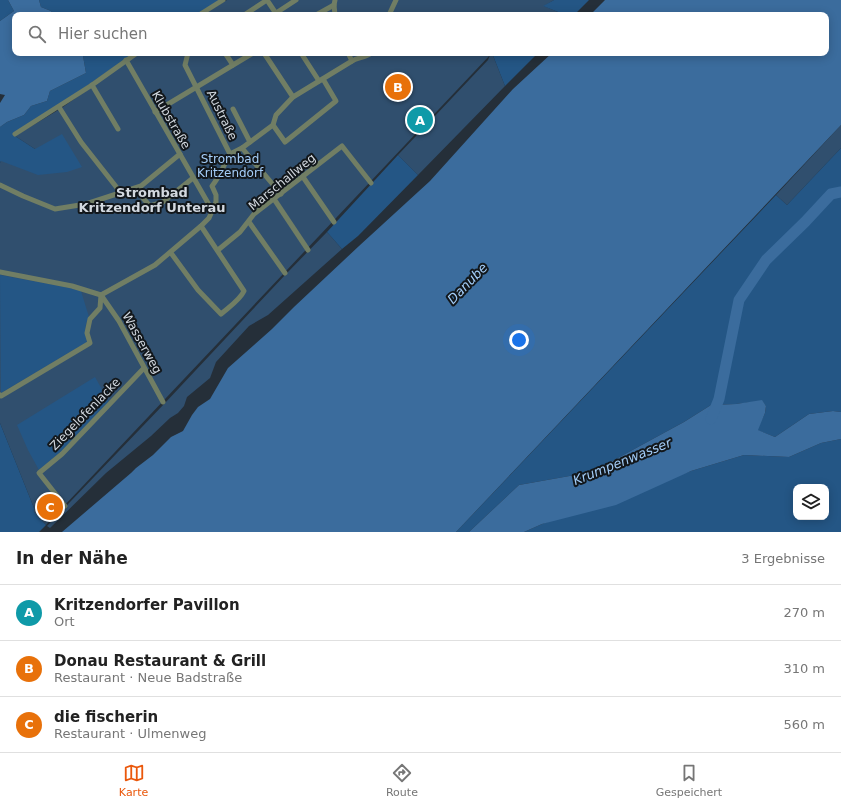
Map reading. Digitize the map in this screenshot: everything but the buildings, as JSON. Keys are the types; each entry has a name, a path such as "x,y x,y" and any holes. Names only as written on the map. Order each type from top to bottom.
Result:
{"street":[{"path":"204,12 223,0"},
{"path":"249,12 267,0 275,12"},
{"path":"279,12 296,0"},
{"path":"391,12 396,0"},
{"path":"320,12 335,2"},
{"path":"15,134 59,107 132,56"},
{"name":"Austraße","path":"101,295 156,265 171,253 209,218 216,202 216,195 212,186 220,177 223,165 230,154 186,65 188,56"},
{"path":"227,56 233,65"},
{"path":"155,112 248,56"},
{"path":"266,56 293,97"},
{"path":"273,125 285,142 336,101 303,56"},
{"path":"350,56 352,61"},
{"path":"230,154 242,148 273,125 276,115 293,97 352,61 367,56"},
{"name":"Klubstraße","path":"126,60 212,210"},
{"path":"92,85 118,129"},
{"path":"59,107 81,142 121,193"},
{"path":"233,110 250,142"},
{"name":"Marschallweg","path":"218,250 240,232 254,214 342,146 371,183"},
{"path":"242,148 281,194"},
{"path":"0,185 55,209 86,204 141,186 180,154"},
{"path":"303,177 334,222"},
{"path":"135,189 150,206 163,202 193,178"},
{"path":"274,199 308,250"},
{"path":"249,222 285,273"},
{"path":"171,253 198,290 221,314 244,293 244,291 201,226"},
{"path":"0,272 72,286 101,295 100,308 90,319 88,333 90,343 0,396"},
{"name":"Wasserweg","path":"101,295 119,321 163,402"},
{"name":"Ziegelofenlacke","path":"65,506 39,473 62,454 144,368"}],"green space":[{"path":"227,0 554,0 544,6 558,12 207,12"},
{"name":"Strombad Kritzendorf","path":"136,56 489,56 46,525 33,512 34,508 0,423 0,163 1,161 35,149 15,136 60,109"},
{"name":"Strombad Kritzendorf","path":"490,56 493,56 505,86 418,175 398,155 488,60"},
{"path":"841,125 841,148 787,205 776,195"},
{"path":"327,232 342,249 268,315 249,326 216,362 210,378 187,397 184,406 178,413 170,418 151,436 106,473 50,528 47,526 286,274"}],"shaded area":[{"path":"0,0 8,0 14,11 0,21"},
{"path":"39,0 220,0 201,12 52,12 41,7"},
{"path":"554,0 589,0 577,12 558,12 543,6"},
{"path":"83,56 130,56 15,136 35,149 62,134 82,167 67,172 38,175 1,161 0,163 0,127 7,122 24,115 31,106 47,101 50,91 86,73"},
{"path":"493,56 535,56 505,86"},
{"path":"841,148 841,412 833,411 809,414 775,437 757,430 765,413 766,406 762,401 711,405 684,422 592,472 519,485 469,532 456,532 776,195 787,205"},
{"path":"398,155 418,175 358,236 342,249 327,232"},
{"path":"0,275 81,291 89,317 85,329 87,342 1,393"},
{"path":"95,377 109,402 63,450 39,470 17,425"},
{"path":"0,423 34,508 34,512 46,525 39,532 0,532"},
{"path":"841,439 841,532 524,532 542,524 691,471 744,455 789,457 821,443"}],"water":[{"path":"8,0 39,0 41,7 52,12 13,12 14,11"},
{"name":"Danube","path":"605,0 841,0 841,125 456,532 62,532 153,455 171,437 183,431 198,407 210,399 228,368 272,329 430,181 513,89 549,56 829,56 829,12 593,12"},
{"path":"12,12 12,56 83,56 86,73 50,91 47,101 31,106 24,115 7,122 0,127 0,103 5,95 0,94 0,21"},
{"name":"Krumpenwasser","path":"762,400 766,406 765,413 758,430 775,437 809,414 833,411 841,412 841,439 821,443 789,457 744,455 691,471 616,505 542,524 524,532 469,532 519,485 592,472 684,422 711,405 736,404"}],"waterway":[{"path":"711,419 719,399 739,300 766,260 831,194 841,192"}],"place":[{"name":"Donau Restaurant & Grill","path":"398,87"},
{"name":"Kritzendorfer Pavillon","path":"420,120"},
{"name":"die fischerin","path":"50,507"}],"district":[{"name":"Strombad Kritzendorf Unterau","path":"152,200"}]}
